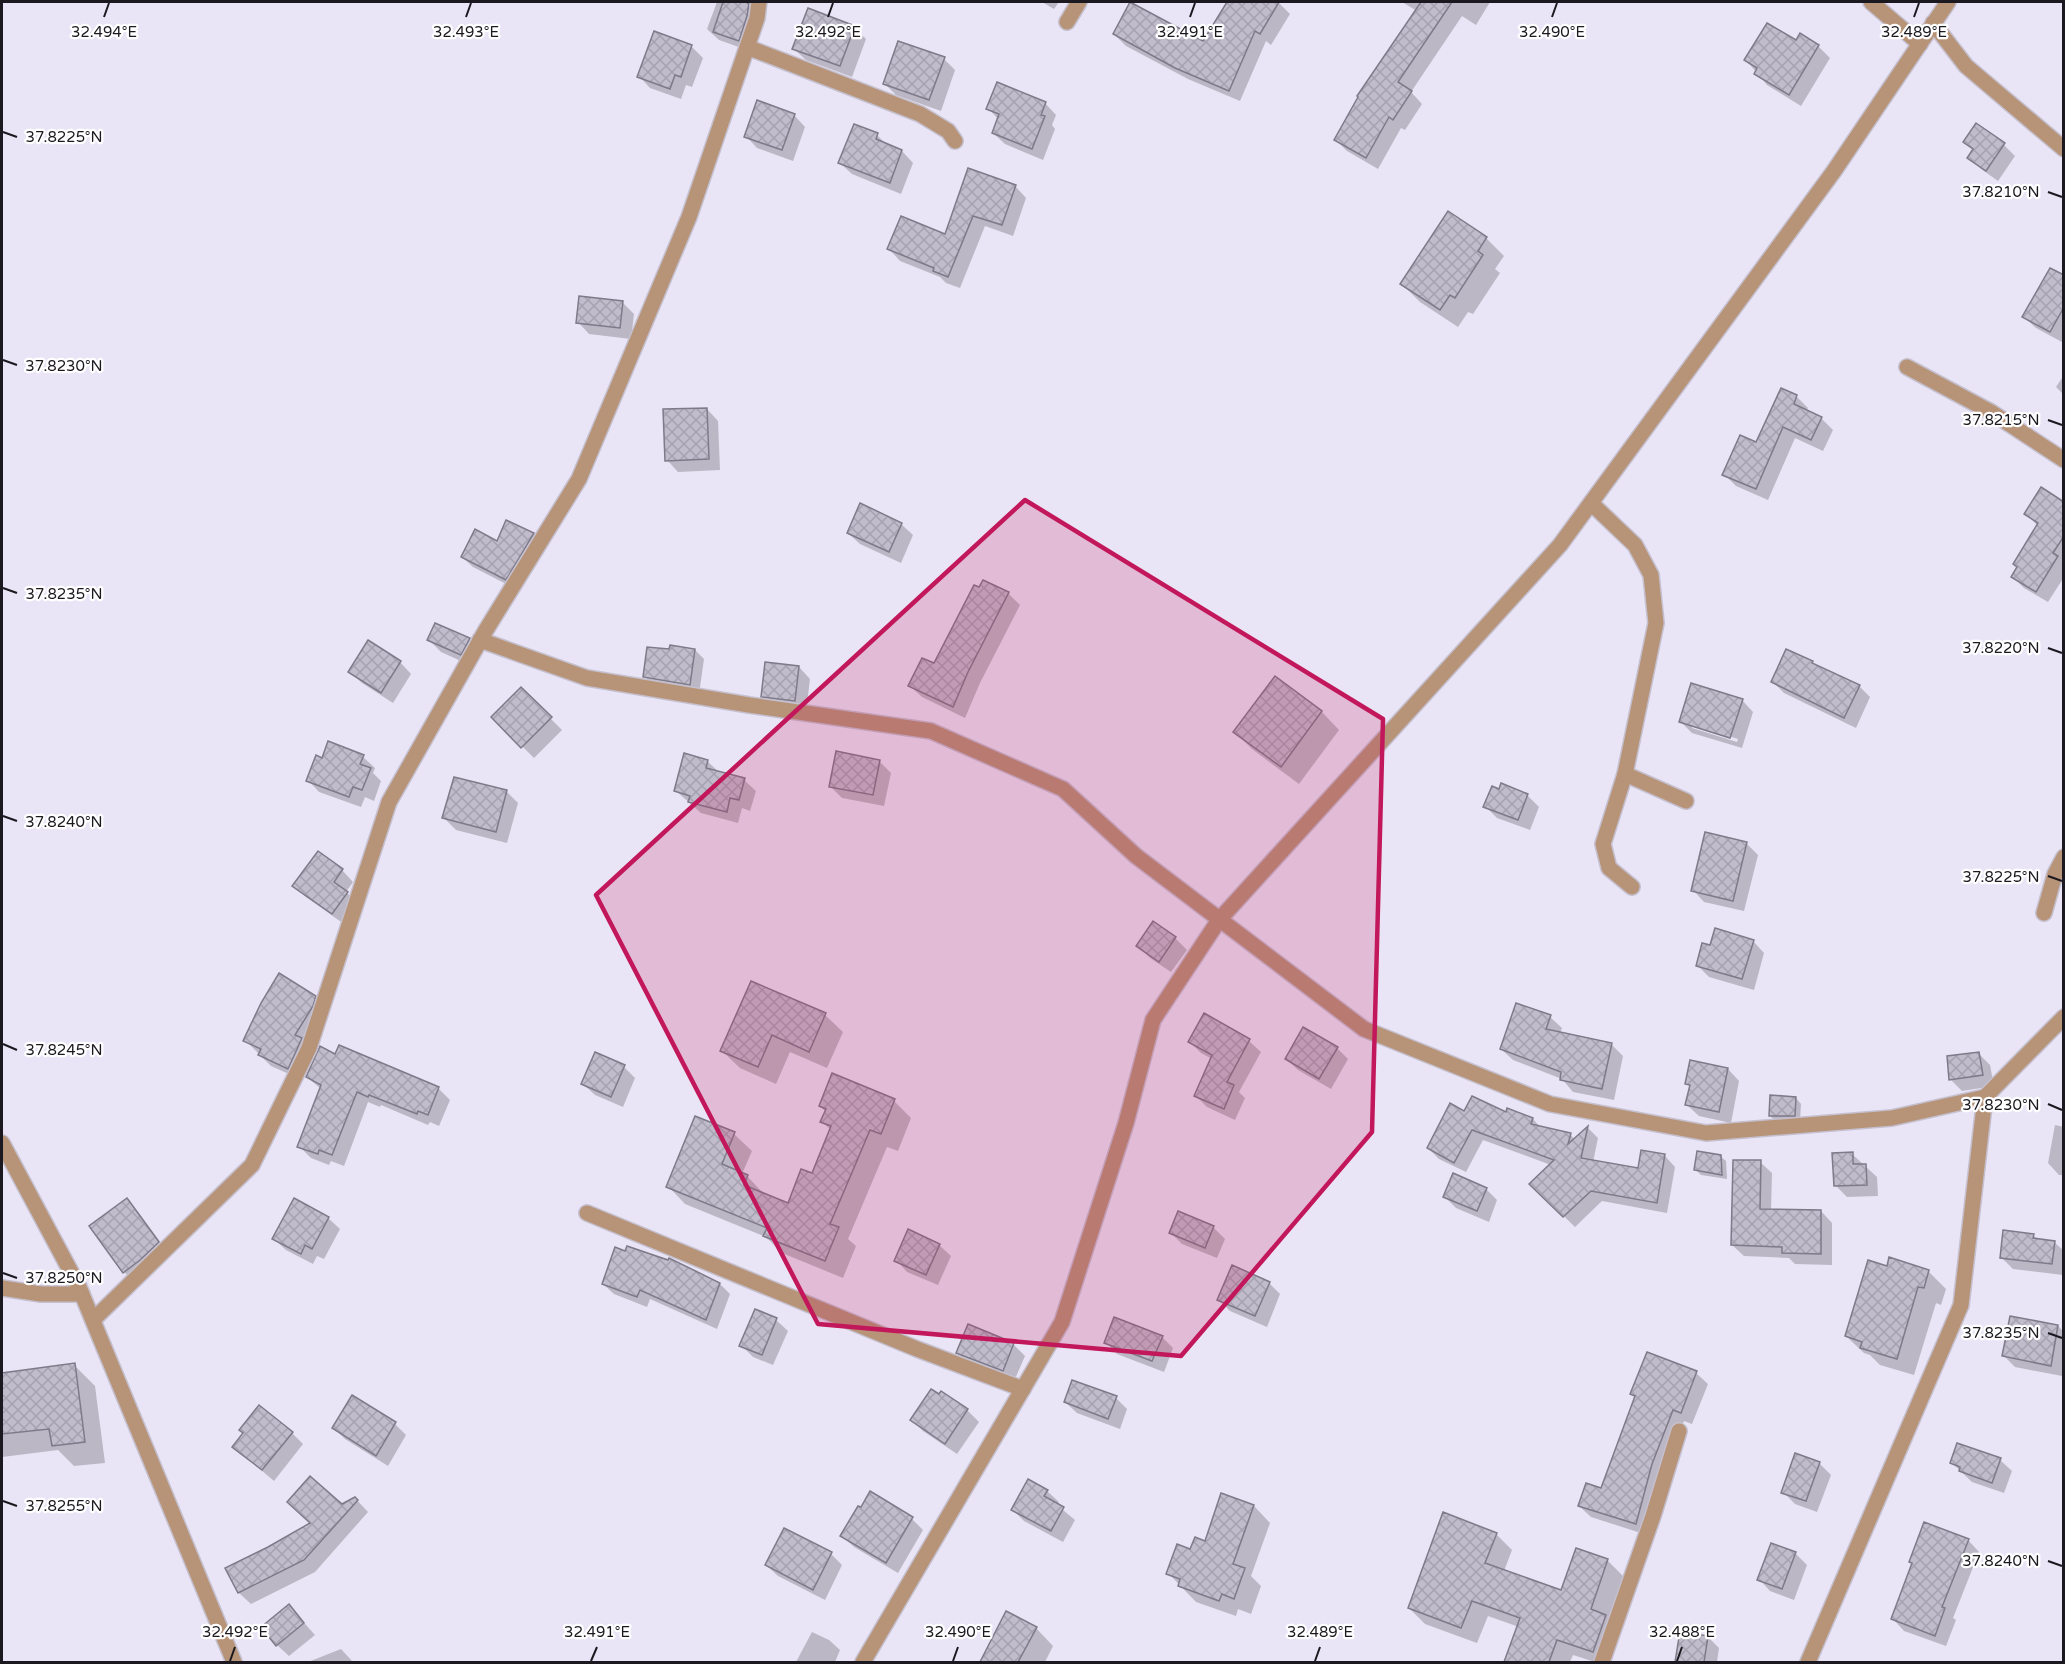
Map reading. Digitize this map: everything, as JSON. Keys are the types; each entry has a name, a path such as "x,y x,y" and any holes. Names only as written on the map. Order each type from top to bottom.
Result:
{"street":[{"path":"93,1320 252,1165 309,1048 390,802 480,640 579,479 689,218 757,18 759,2"},
{"path":"1067,21 1078,2"},
{"path":"1871,2 1920,44"},
{"path":"863,1662 1062,1322 1126,1123 1153,1020 1220,920 1560,545 1834,171 1948,2"},
{"path":"1933,23 1966,66 2064,149"},
{"path":"747,47 920,114 948,131 955,141"},
{"path":"1907,367 1991,412 2064,460"},
{"path":"1591,502 1635,545 1651,575 1656,623 1625,774 1604,844 1609,868 1632,887"},
{"path":"480,640 587,678 749,705 931,731 1063,789 1136,856 1364,1029 1550,1104 1706,1133 1892,1118 1985,1096 2064,1017"},
{"path":"1625,774 1686,801"},
{"path":"2044,913 2055,874 2064,858"},
{"path":"1808,1662 1961,1305 1985,1096"},
{"path":"2,1143 82,1294 234,1662"},
{"path":"587,1213 917,1349 1023,1389"},
{"path":"2,1288 41,1294 82,1294"},
{"path":"1602,1662 1653,1516 1679,1431"}],"highlighted area":[{"path":"1025,500 1383,719 1372,1132 1181,1356 818,1324 596,895"}],"building":[{"path":"723,2 749,3 739,41 713,32"},
{"path":"1130,2 1203,41 1227,2 1279,2 1260,34 1255,31 1229,91 1175,68 1113,34"},
{"path":"1421,2 1452,2 1398,82 1412,91 1393,120 1389,117 1366,158 1334,140 1357,96"},
{"path":"808,8 855,26 840,66 792,49"},
{"path":"1767,23 1796,40 1800,33 1819,45 1789,95 1754,74 1757,68 1744,60"},
{"path":"654,31 692,45 681,77 675,75 670,89 637,77"},
{"path":"898,41 945,57 929,100 883,84"},
{"path":"997,82 1046,102 1041,115 1045,116 1032,149 992,133 999,114 986,109"},
{"path":"757,100 795,114 782,150 744,137"},
{"path":"1976,123 2005,143 1986,171 1967,158 1973,149 1963,142"},
{"path":"854,124 878,133 876,139 902,150 890,183 838,163"},
{"path":"968,168 1016,185 1002,225 973,216 948,277 933,271 934,268 887,249 901,216 945,234"},
{"path":"1448,211 1487,237 1478,251 1483,255 1455,298 1450,295 1440,310 1400,284"},
{"path":"2050,268 2064,275 2064,307 2050,332 2022,317"},
{"path":"579,296 623,301 620,328 576,323"},
{"path":"1781,388 1797,395 1794,404 1822,417 1811,440 1783,427 1756,489 1722,475 1740,435 1756,442"},
{"path":"707,408 709,459 665,461 663,409"},
{"path":"2041,487 2064,502 2064,536 2053,553 2058,556 2036,592 2011,577 2017,567 2013,564 2038,523 2024,514"},
{"path":"860,503 902,523 889,552 847,533"},
{"path":"506,520 534,533 506,580 461,557 475,529 497,541"},
{"path":"983,580 1009,592 968,672 953,707 908,686 922,658 934,663 974,585 979,587"},
{"path":"435,623 470,638 461,655 427,640"},
{"path":"368,640 401,661 381,693 348,672"},
{"path":"670,645 695,649 690,685 643,677 647,647 669,649"},
{"path":"1786,649 1860,685 1844,718 1771,682"},
{"path":"765,662 799,666 795,701 761,697"},
{"path":"1275,676 1322,711 1281,767 1233,732"},
{"path":"1691,683 1743,699 1730,738 1679,722"},
{"path":"521,687 552,717 521,748 491,717"},
{"path":"328,741 364,755 360,764 371,768 362,790 353,787 349,797 306,781 316,755 322,758"},
{"path":"836,751 880,760 873,795 829,787"},
{"path":"684,753 708,760 706,768 745,778 739,800 730,798 727,812 688,802 690,796 674,791"},
{"path":"454,777 507,790 496,832 442,818"},
{"path":"1501,783 1528,794 1518,820 1483,807 1492,786 1499,789"},
{"path":"1705,832 1747,842 1733,901 1691,891"},
{"path":"318,851 343,869 334,882 348,892 332,914 292,886"},
{"path":"1153,921 1176,937 1159,962 1136,946"},
{"path":"1715,928 1754,940 1742,979 1696,966 1702,943 1710,945"},
{"path":"279,973 316,996 313,1006 295,1035 302,1038 288,1069 258,1055 261,1049 243,1041 261,1003"},
{"path":"751,981 826,1013 809,1052 772,1035 758,1067 720,1051"},
{"path":"1516,1003 1551,1015 1546,1029 1612,1043 1602,1089 1560,1080 1561,1072 1500,1049"},
{"path":"1204,1013 1250,1039 1227,1082 1234,1085 1224,1109 1194,1096 1212,1055 1188,1042"},
{"path":"1303,1027 1338,1047 1319,1079 1285,1059"},
{"path":"339,1045 439,1087 428,1115 418,1111 417,1114 357,1092 332,1155 319,1150 318,1154 297,1147 321,1085 306,1077 320,1046 335,1054"},
{"path":"595,1052 625,1065 611,1097 581,1084"},
{"path":"1979,1052 1983,1075 1949,1080 1947,1056"},
{"path":"1690,1060 1728,1068 1719,1112 1685,1105 1690,1085 1685,1084"},
{"path":"832,1073 895,1099 881,1134 870,1130 830,1224 839,1227 825,1261 763,1236 767,1228 666,1187 695,1116 735,1132 722,1164 748,1175 744,1185 788,1203 801,1169 812,1173 831,1126 820,1122 826,1109 819,1106"},
{"path":"1770,1095 1796,1097 1795,1116 1769,1116"},
{"path":"1472,1096 1506,1112 1507,1108 1533,1118 1531,1124 1571,1133 1568,1144 1588,1126 1581,1158 1638,1168 1641,1150 1665,1154 1657,1203 1591,1191 1563,1217 1529,1184 1554,1160 1472,1130 1454,1163 1427,1148 1450,1103 1464,1111"},
{"path":"1697,1151 1721,1155 1722,1175 1694,1170"},
{"path":"1853,1152 1853,1164 1866,1164 1867,1185 1834,1186 1832,1153"},
{"path":"1733,1160 1761,1160 1760,1209 1821,1210 1821,1254 1782,1253 1782,1247 1731,1245"},
{"path":"1453,1173 1487,1188 1477,1211 1443,1197"},
{"path":"127,1198 159,1242 123,1273 89,1226"},
{"path":"294,1198 329,1217 312,1249 305,1245 301,1254 272,1239"},
{"path":"1178,1211 1214,1226 1205,1248 1169,1233"},
{"path":"908,1229 940,1244 926,1275 894,1261"},
{"path":"2003,1230 2034,1234 2033,1238 2055,1241 2052,1264 2000,1258"},
{"path":"627,1246 668,1260 669,1258 720,1283 706,1320 640,1290 637,1297 602,1284 615,1247 625,1251"},
{"path":"1889,1257 1929,1270 1924,1288 1918,1287 1897,1359 1860,1348 1862,1342 1845,1336 1868,1260 1887,1266"},
{"path":"1232,1265 1270,1282 1255,1316 1217,1300"},
{"path":"755,1309 777,1318 762,1355 739,1346"},
{"path":"2010,1316 2058,1325 2051,1366 2002,1356"},
{"path":"1114,1317 1163,1336 1152,1361 1104,1343"},
{"path":"968,1324 1014,1343 1003,1371 956,1353"},
{"path":"1647,1352 1697,1371 1681,1413 1673,1410 1652,1464 1636,1524 1578,1506 1586,1483 1601,1488 1635,1396 1630,1394"},
{"path":"75,1363 85,1442 52,1446 49,1429 2,1434 2,1373"},
{"path":"1072,1380 1117,1396 1108,1419 1064,1402"},
{"path":"931,1389 939,1394 941,1391 968,1409 945,1444 910,1420"},
{"path":"352,1395 396,1422 376,1456 332,1428"},
{"path":"259,1405 293,1432 262,1470 232,1447 243,1433 239,1430"},
{"path":"1957,1443 2001,1458 1992,1483 1959,1471 1960,1467 1950,1463"},
{"path":"1795,1453 1820,1462 1806,1501 1781,1493"},
{"path":"310,1476 342,1504 355,1497 358,1500 304,1560 238,1593 225,1568 310,1523 287,1502"},
{"path":"1028,1479 1048,1490 1044,1496 1064,1507 1051,1531 1011,1510"},
{"path":"870,1491 913,1517 886,1563 840,1536"},
{"path":"1221,1493 1254,1505 1233,1564 1245,1568 1234,1599 1222,1594 1219,1601 1178,1586 1180,1579 1166,1574 1177,1544 1190,1549 1195,1537 1205,1541"},
{"path":"1443,1512 1497,1533 1485,1563 1561,1590 1576,1548 1608,1559 1591,1609 1606,1615 1593,1652 1557,1640 1549,1662 1504,1662 1520,1618 1472,1601 1461,1628 1408,1608"},
{"path":"1924,1522 1969,1539 1942,1607 1945,1608 1935,1636 1891,1619 1912,1563 1909,1562"},
{"path":"784,1528 832,1552 813,1590 765,1565"},
{"path":"1771,1543 1796,1552 1782,1589 1757,1580"},
{"path":"289,1604 304,1623 276,1646 261,1627"},
{"path":"1006,1611 1037,1627 1018,1662 980,1662"},
{"path":"1680,1631 1708,1636 1704,1662 1675,1662"}]}
